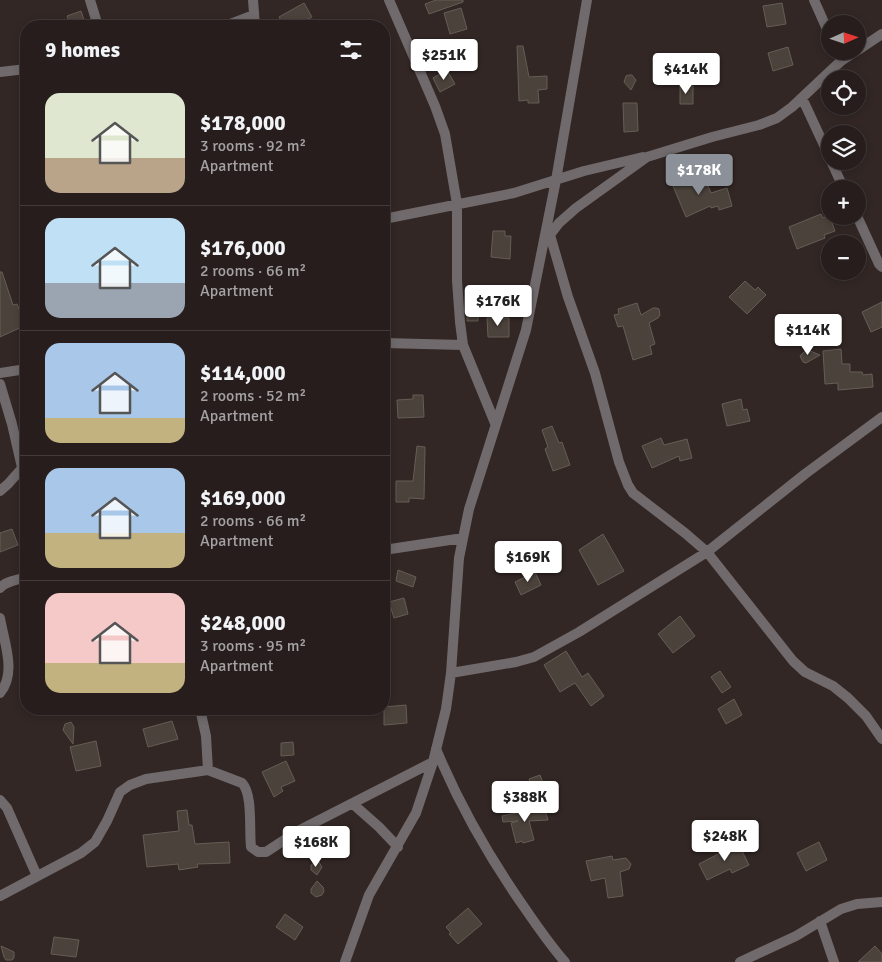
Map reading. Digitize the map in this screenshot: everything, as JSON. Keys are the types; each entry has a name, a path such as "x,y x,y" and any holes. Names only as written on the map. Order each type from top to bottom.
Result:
{"street":[{"path":"90,0 96,20"},
{"path":"253,0 255,20"},
{"path":"389,0 444,134 457,204 457,281 463,345 495,423"},
{"path":"345,962 369,895 416,813 433,762 446,710 451,673 459,558 463,538 469,509 495,423 526,330 556,180 587,0"},
{"path":"814,0 821,16"},
{"path":"866,45 882,34"},
{"path":"390,218 514,193 607,165 759,125 777,118 802,98 835,60"},
{"path":"0,72 20,70"},
{"path":"802,98 821,139"},
{"path":"542,245 576,208 647,156"},
{"path":"861,225 879,264 882,266"},
{"path":"550,235 568,297 595,373 619,462 633,493 685,532 707,552 793,661 805,672 834,686 848,698 866,716 882,739"},
{"path":"390,343 463,345"},
{"path":"0,373 20,370"},
{"path":"0,384 20,452"},
{"path":"451,673 516,662 534,657 578,632 707,552 805,474 882,417"},
{"path":"0,491 20,470"},
{"path":"390,549 463,538"},
{"path":"0,588 20,579"},
{"path":"0,618 10,671 7,684 0,693"},
{"path":"201,715 206,736 208,770"},
{"path":"436,748 452,786 500,874 552,948 566,962"},
{"path":"0,896 81,853 95,842 120,792 130,784 146,779 208,770 236,779 246,787 252,847 258,852 266,852 298,832 433,762"},
{"path":"0,800 7,808 37,876"},
{"path":"353,804 398,847"},
{"path":"740,962 796,936 841,909 857,904 882,902"},
{"path":"820,921 834,962"}],"building":[{"path":"436,0 463,0 463,2 429,14 425,4"},
{"path":"304,3 312,17 306,20 281,20 279,17"},
{"path":"782,3 786,24 767,27 763,6"},
{"path":"461,8 467,29 450,34 444,13"},
{"path":"81,11 84,20 69,20 67,16"},
{"path":"517,46 523,46 529,77 547,76 547,89 538,90 539,103 528,103 528,100 519,101"},
{"path":"788,47 793,65 773,71 768,53"},
{"path":"447,70 455,84 440,92 433,78"},
{"path":"632,75 636,80 631,90 624,82 626,76"},
{"path":"680,86 693,86 693,104 680,104"},
{"path":"623,103 637,103 638,131 624,132"},
{"path":"684,174 688,183 704,176 711,193 727,188 732,206 719,210 718,206 711,208 710,206 686,217 673,186 676,184 674,179"},
{"path":"821,214 821,225 833,225 835,231 821,235 821,240 797,249 789,227"},
{"path":"493,231 505,231 505,236 511,236 510,259 491,257"},
{"path":"0,272 2,272 13,305 17,304 20,311 20,328 0,337"},
{"path":"745,281 755,290 758,287 766,295 747,314 729,297"},
{"path":"468,299 479,300 478,321 467,321"},
{"path":"882,302 882,327 871,332 862,312"},
{"path":"637,303 641,315 656,308 659,309 660,315 649,323 655,344 650,346 652,354 633,360 623,326 618,327 614,315 619,314 618,309"},
{"path":"487,318 509,318 509,337 488,337"},
{"path":"841,349 842,364 850,364 850,372 862,372 863,375 872,374 873,387 838,390 838,383 825,384 823,351"},
{"path":"808,350 820,355 806,363 803,362 800,356"},
{"path":"413,395 423,395 424,417 398,418 397,400 413,399"},
{"path":"741,399 743,410 747,409 750,421 727,426 722,404"},
{"path":"552,426 559,443 562,442 570,465 553,471 545,449 548,447 542,430"},
{"path":"661,438 664,445 687,439 692,458 680,461 679,456 652,468 642,446"},
{"path":"417,446 425,447 424,499 409,498 409,502 396,502 396,481 413,481"},
{"path":"12,529 18,545 0,552 0,533"},
{"path":"603,534 624,571 598,585 579,550"},
{"path":"398,570 416,577 413,587 396,581"},
{"path":"535,572 541,585 521,595 515,582"},
{"path":"404,598 408,614 394,618 390,602"},
{"path":"680,616 695,636 673,653 658,634"},
{"path":"566,651 582,677 588,673 604,696 591,706 575,683 560,692 544,665"},
{"path":"720,671 731,687 722,693 711,677"},
{"path":"734,699 742,715 726,724 718,709"},
{"path":"406,705 407,723 384,725 384,715 390,715 390,706"},
{"path":"172,721 178,739 148,747 143,729"},
{"path":"71,722 74,727 73,744 63,730 65,724"},
{"path":"96,741 101,766 76,771 70,747"},
{"path":"293,742 294,755 281,756 281,743"},
{"path":"286,761 295,781 281,787 283,791 274,797 262,772"},
{"path":"540,775 549,798 537,802 529,779"},
{"path":"544,807 548,820 529,821 534,840 516,843 511,823 518,821 503,822 502,816"},
{"path":"187,810 195,844 229,842 230,863 197,864 198,867 179,870 178,864 147,867 143,835 179,831 177,811"},
{"path":"737,841 749,865 732,873 730,869 707,880 699,864 722,852 721,850"},
{"path":"819,842 827,860 806,871 797,853"},
{"path":"612,856 613,860 626,858 631,864 629,869 620,872 623,896 608,898 605,878 591,881 586,861"},
{"path":"319,862 322,867 317,875 311,870 311,865"},
{"path":"317,881 324,891 322,895 316,897 311,893 311,889"},
{"path":"468,908 482,924 458,944 449,934 451,933 446,927"},
{"path":"285,914 303,927 295,940 276,927"},
{"path":"54,937 79,940 76,957 51,954"},
{"path":"1,946 14,952 12,960 6,960"},
{"path":"875,946 882,954 882,962 858,962"}]}
